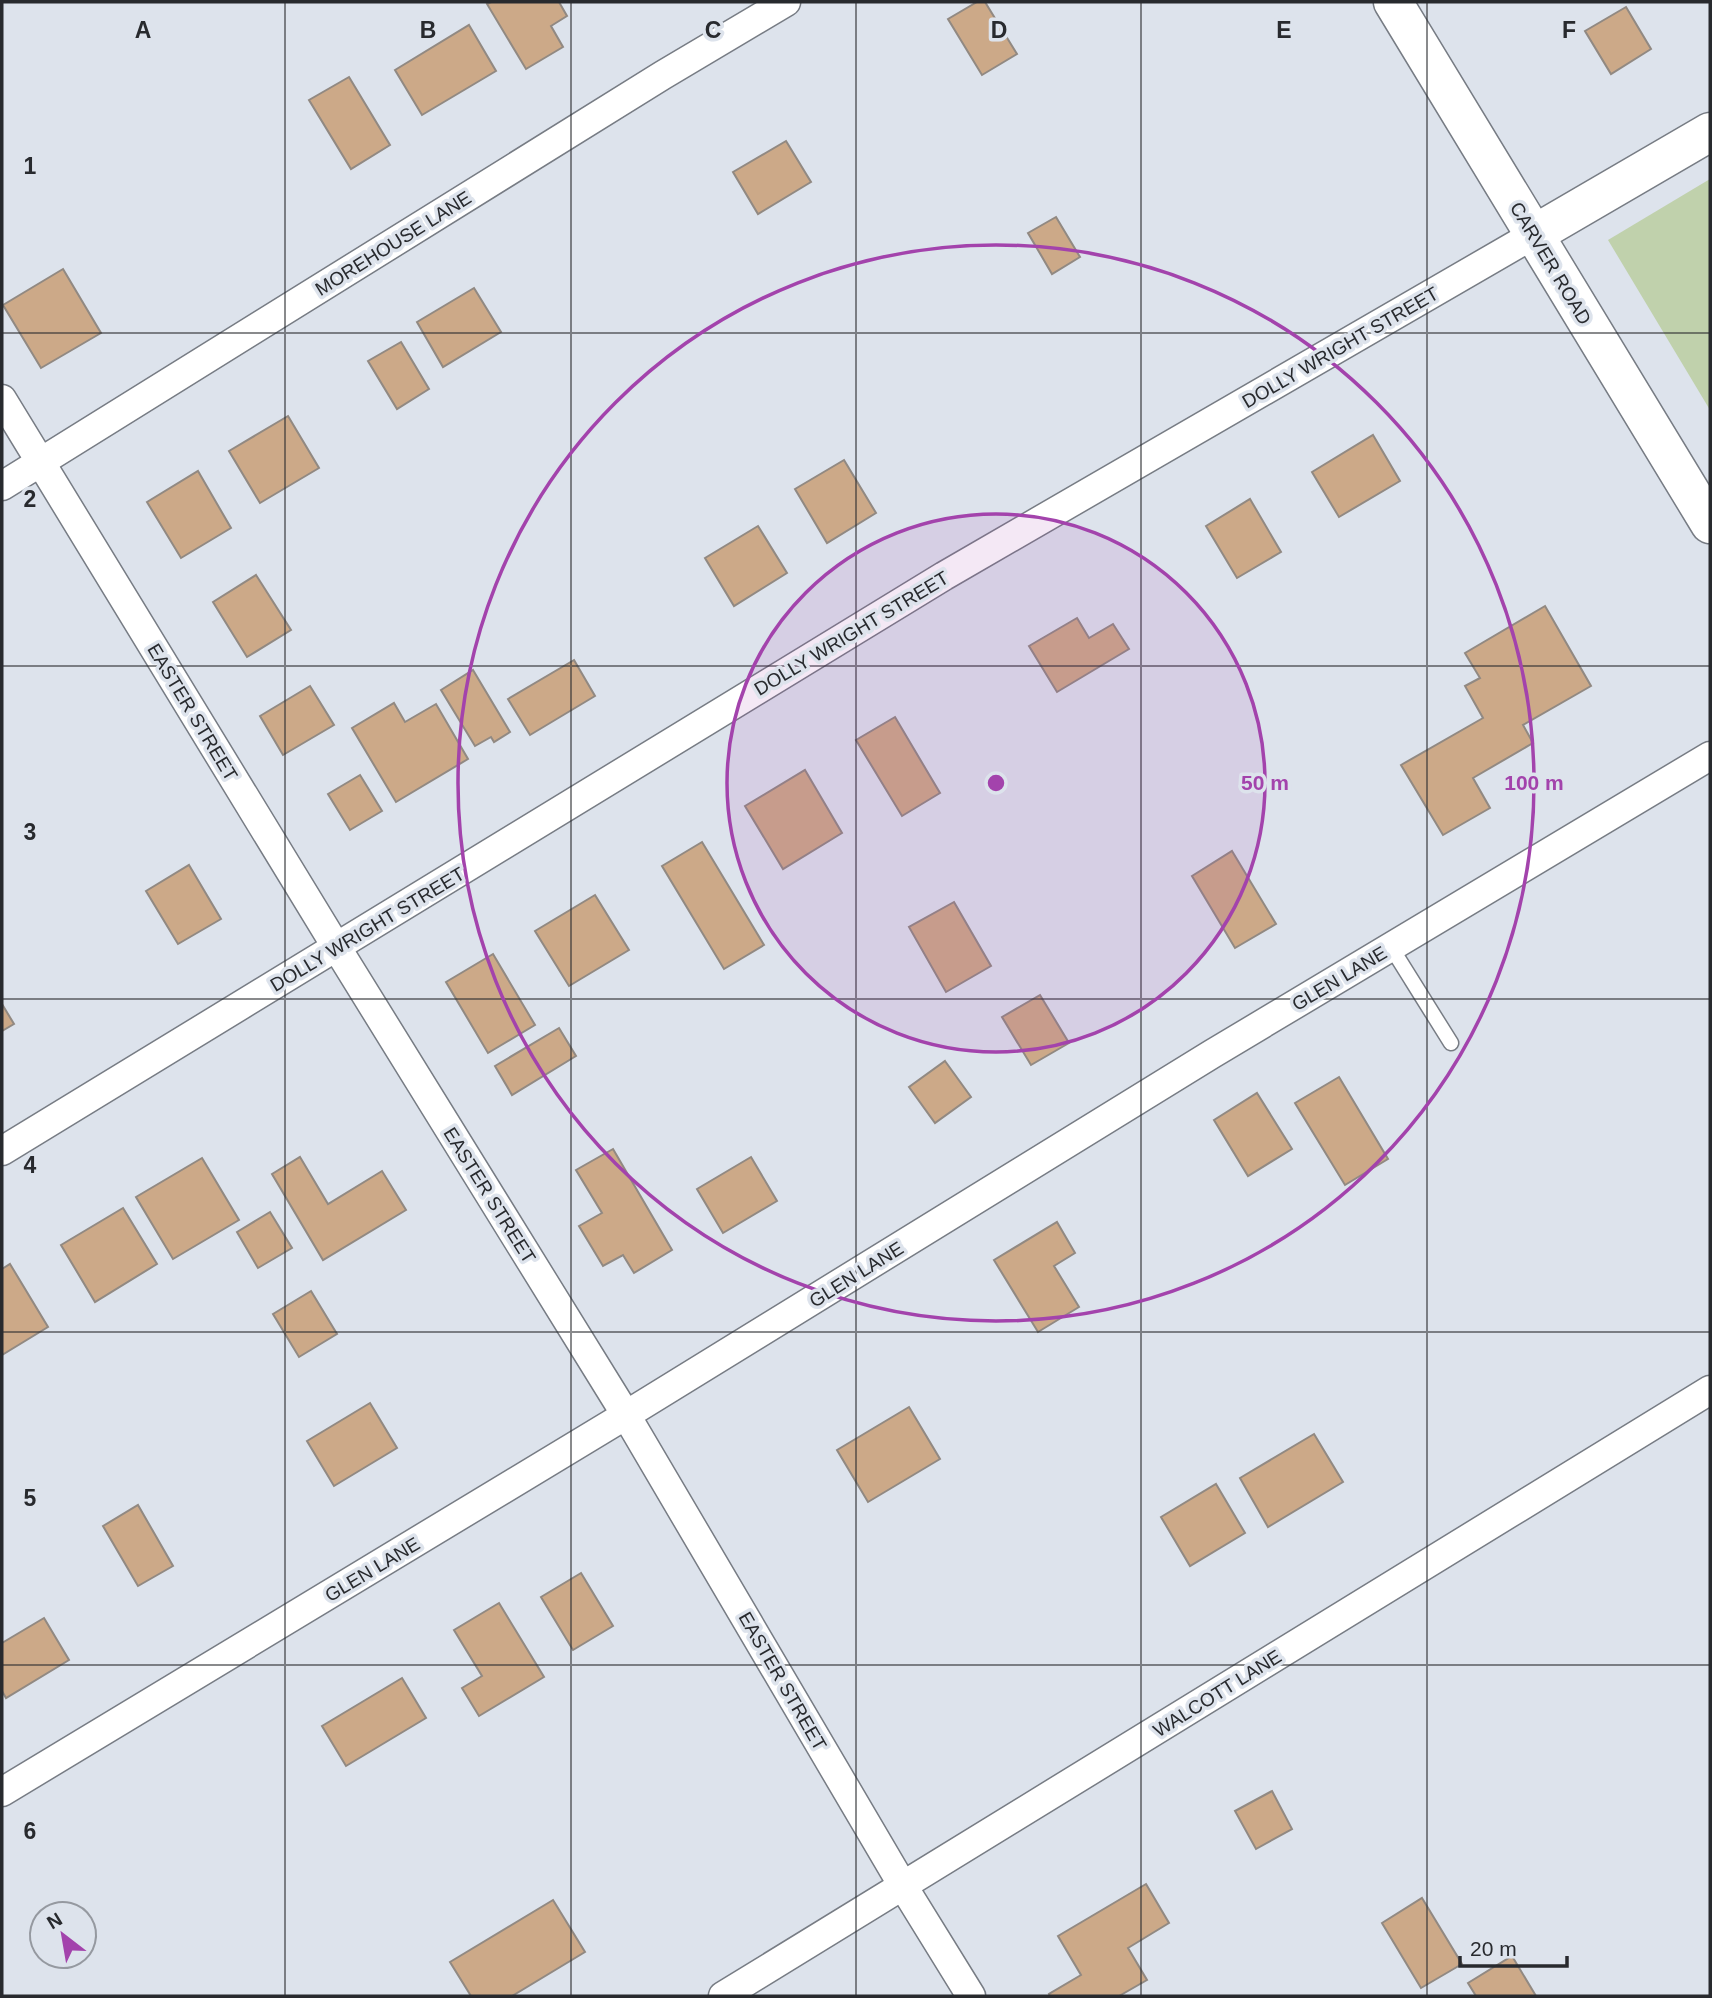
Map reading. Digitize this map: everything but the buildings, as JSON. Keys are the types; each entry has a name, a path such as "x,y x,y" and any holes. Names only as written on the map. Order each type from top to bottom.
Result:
{"street":[{"name":"MOREHOUSE LANE","path":"2,486 663,75 786,2"},
{"name":"CARVER ROAD","path":"1393,2 1710,524"},
{"name":"DOLLY WRIGHT STREET","path":"2,1151 944,576 1710,132"},
{"name":"EASTER STREET","path":"2,399 626,1415 903,1886 971,1996"},
{"name":"GLEN LANE","path":"2,1792 626,1415 1212,1054 1710,756"},
{"name":"WALCOTT LANE","path":"723,1996 1710,1390"}],"lane":[{"path":"1391,947 1451,1043"}],"green space":[{"path":"1710,179 1710,410 1608,240"}]}
